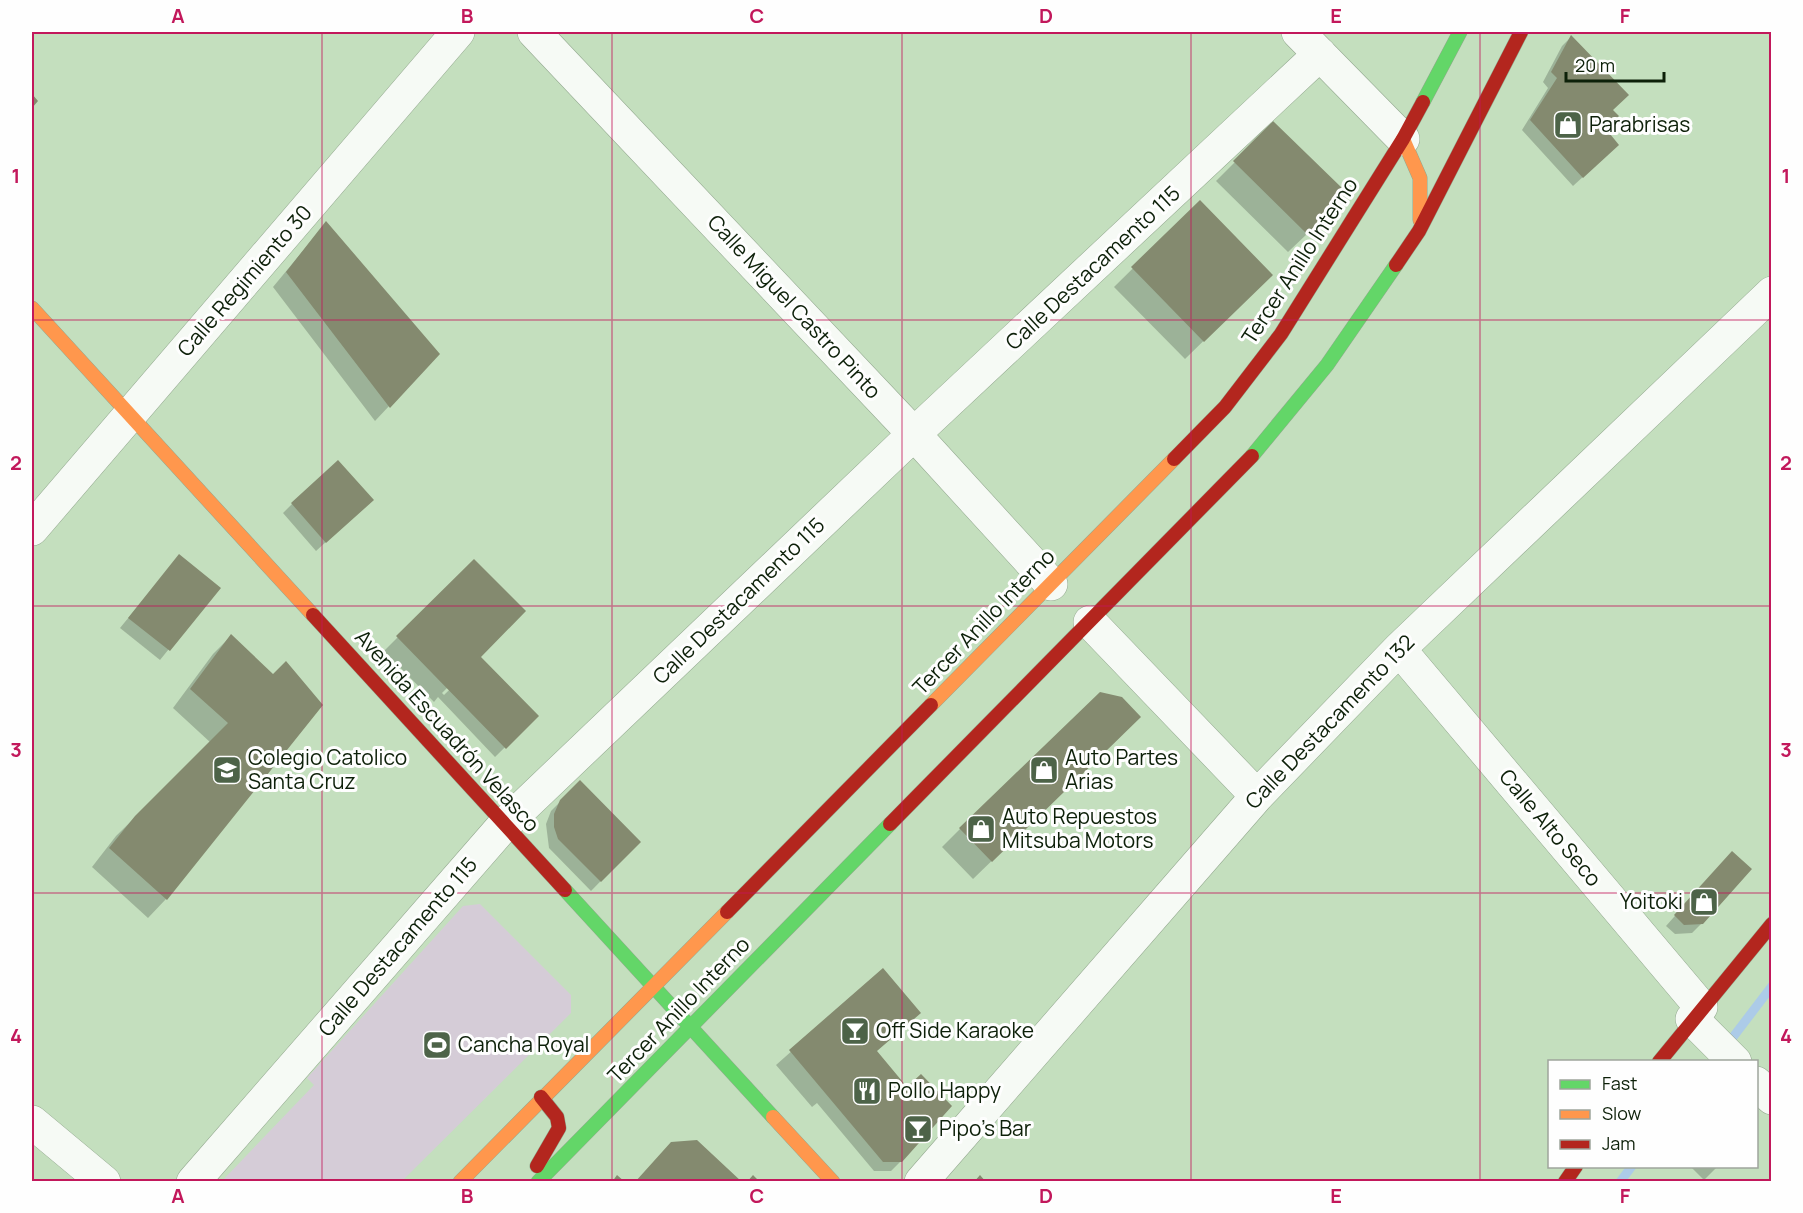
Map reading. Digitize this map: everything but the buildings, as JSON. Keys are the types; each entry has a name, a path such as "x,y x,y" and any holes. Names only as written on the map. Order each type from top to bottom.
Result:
{"main road":[{"name":"Tercer Anillo Interno","path":"460,1182 541,1097 653,988 1225,407 1281,334 1403,139 1460,32"},
{"name":"Tercer Anillo Interno","path":"538,1182 690,1029 799,909 1090,622 1262,446 1328,365 1419,231 1521,32"},
{"path":"1403,139 1418,165 1424,190 1419,231"},
{"name":"Avenida Escuadrón Velasco","path":"32,308 690,1029 833,1182"},
{"path":"790,869 848,808 858,781"},
{"path":"1661,1060 1702,1022 1772,924"},
{"path":"525,1182 549,1149 559,1128 557,1117 541,1097"},
{"path":"1564,1182 1575,1168"}],"street":[{"name":"Calle Regimiento 30","path":"32,529 458,32"},
{"name":"Calle Miguel Castro Pinto","path":"534,32 914,434 1052,584"},
{"name":"Calle Destacamento 115","path":"193,1182 504,825 914,434 1309,43"},
{"path":"1309,43 1403,139"},
{"name":"Calle Destacamento 132","path":"921,1182 1257,796 1399,649 1772,293"},
{"path":"1090,622 1257,796"},
{"name":"Calle Alto Seco","path":"1399,649 1733,1060"},
{"path":"1758,1085 1772,1098"},
{"path":"32,1122 104,1182"}],"shaded area":[{"name":"Cancha Royal","path":"480,904 571,995 571,1013 402,1181 222,1181 314,1085 307,1078 463,906"}],"waterway":[{"path":"1727,1045 1772,986"},
{"path":"1620,1182 1630,1168"}],"traffic: fast":[{"path":"1423,102 1460,32"},
{"path":"1252,456 1327,365 1396,265"},
{"path":"538,1182 890,824"},
{"path":"565,890 773,1117"}],"traffic: slow":[{"path":"1403,139 1420,178 1420,220"},
{"path":"32,308 313,615"},
{"path":"931,705 1174,459"},
{"path":"460,1182 727,912"},
{"path":"773,1117 833,1182"}],"traffic: jam":[{"path":"1396,265 1419,231 1521,32"},
{"path":"1174,459 1225,407 1281,334 1403,139 1423,102"},
{"path":"890,824 1252,456"},
{"path":"313,615 565,890"},
{"path":"727,912 931,705"},
{"path":"1661,1060 1772,924"},
{"path":"537,1166 559,1128 557,1117 541,1097"},
{"path":"1565,1182 1575,1168"}],"place":[{"name":"Parabrisas","path":"1568,125"},
{"name":"Colegio Catolico Santa Cruz","path":"227,770"},
{"name":"Auto Partes Arias","path":"1044,770"},
{"name":"Auto Repuestos Mitsuba Motors","path":"981,829"},
{"name":"Yoitoki","path":"1704,902"},
{"name":"Off Side Karaoke","path":"855,1031"},
{"name":"Cancha Royal","path":"437,1045"},
{"name":"Pollo Happy","path":"867,1091"},
{"name":"Pipo's Bar","path":"918,1129"}]}
